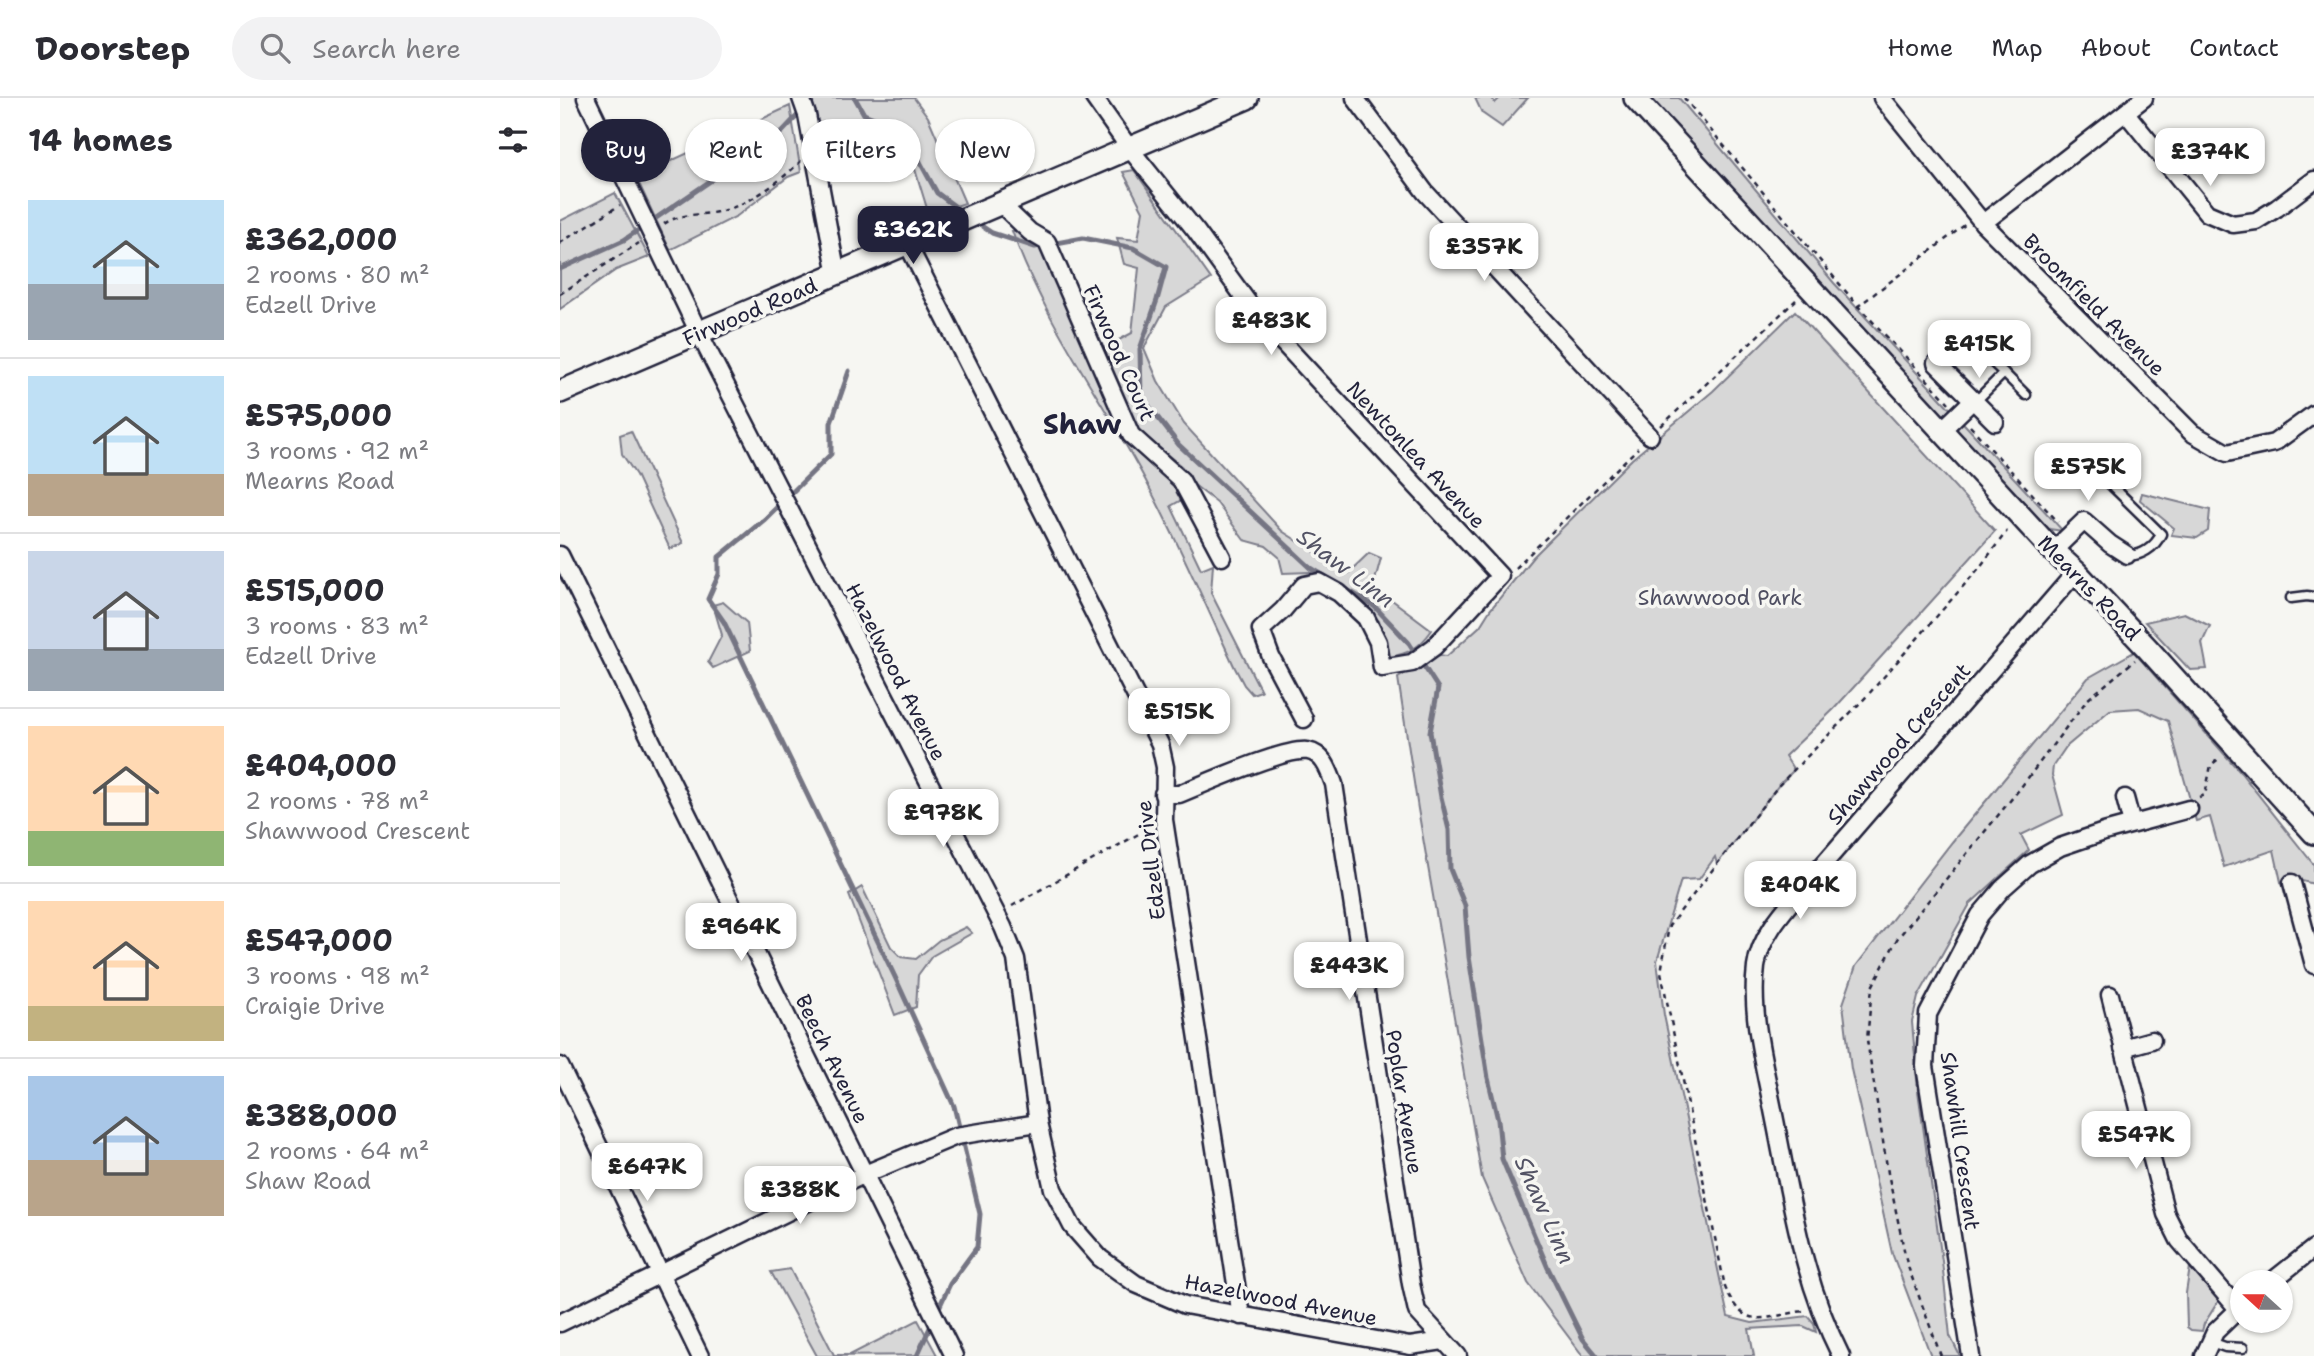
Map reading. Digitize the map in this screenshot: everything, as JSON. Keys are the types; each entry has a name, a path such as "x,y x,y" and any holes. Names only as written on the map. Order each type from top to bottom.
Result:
{"street":[{"name":"Hazelwood Avenue","path":"586,98 632,198 997,915 1016,959 1038,1123 1053,1189 1072,1226 1100,1258 1136,1284 1185,1306 1410,1346 1443,1341"},
{"path":"801,98 808,119"},
{"name":"Newtonlea Avenue","path":"1094,98 1257,315 1500,576 1434,647 1412,663 1382,668 1378,642 1366,618 1329,587 1319,582 1304,585 1261,630 1271,657 1304,719"},
{"name":"Firwood Road","path":"560,392 1247,98"},
{"path":"1354,98 1425,192 1650,436"},
{"name":"Mearns Road","path":"1635,98 1850,313 1942,430 2053,551 2076,572 2314,833"},
{"name":"Broomfield Avenue","path":"1882,98 1980,219 2192,433 2227,453 2274,443 2314,414"},
{"path":"1980,219 2144,98"},
{"path":"2126,113 2207,213 2233,224 2256,221 2314,180"},
{"path":"819,182 837,275"},
{"name":"Firwood Court","path":"1001,204 1030,232 1047,242 1131,435 1181,480 1222,557"},
{"name":"Edzell Drive","path":"908,245 1160,744 1165,767 1164,820 1241,1316"},
{"path":"1936,363 1995,422"},
{"path":"1942,430 1974,401"},
{"path":"2053,551 2084,520 2109,544 2127,555"},
{"name":"Beech Avenue","path":"560,555 954,1356"},
{"name":"Shawwood Crescent","path":"1841,1356 1827,1329 1802,1257 1756,1025 1756,965 1777,921 1809,881 2076,572"},
{"name":"Poplar Avenue","path":"1163,794 1179,794 1288,752 1310,751 1326,763 1334,784 1417,1311 1458,1356"},
{"path":"2125,798 2132,824"},
{"name":"Shawhill Crescent","path":"1971,1356 1925,1066 1928,1014 1975,922 2003,888 2030,864 2060,847 2189,809"},
{"path":"2292,883 2314,965"},
{"path":"2110,995 2166,1214 2179,1240 2230,1296"},
{"path":"2123,1048 2152,1040"},
{"path":"560,1066 700,1356"},
{"path":"560,1323 865,1174 956,1136 1038,1123"},
{"path":"2286,1270 2314,1248"},
{"path":"2208,1349 2215,1332 2230,1317"}],"lane":[{"path":"1963,334 2026,395"},
{"path":"1974,401 2004,373"},
{"path":"2104,478 2161,534 2148,549 2137,556 2127,555"},
{"path":"2291,598 2314,597"},
{"path":"2208,1349 2243,1348"}],"path":[{"path":"1684,98 1850,313 1958,414 2070,534"},
{"path":"560,294 669,220 722,211 757,196 801,160"},
{"path":"560,243 632,198"},
{"path":"1850,313 1980,219"},
{"path":"2189,809 2186,801 2205,795 2211,765 2235,746"},
{"path":"997,915 1164,820"}],"green space":[{"path":"811,98 914,98 928,117 935,133 935,182 956,182 965,203 929,215 919,182 921,119 817,119"},
{"path":"1475,98 1492,98 1495,103 1500,98 1528,98 1502,127 1482,113"},
{"path":"1645,98 1679,98 1834,283 2063,531 2049,529"},
{"path":"790,106 801,172 787,178 787,119 762,119"},
{"path":"685,154 685,182 781,182 737,216 670,250 638,182 671,182 671,161"},
{"path":"1134,170 1211,279 1166,307 1144,348 1158,381 1184,424 1282,531 1348,573 1369,553 1381,558 1371,595 1384,594 1432,630 1413,649 1387,657 1379,621 1357,601 1310,572 1283,573 1279,557 1266,546 1244,540 1217,503 1193,484 1182,467 1137,429 1102,349 1132,333 1139,268 1124,264 1117,238 1138,240 1143,211 1123,172"},
{"path":"615,193 649,257 616,270 560,309 560,221"},
{"path":"1012,231 1021,231 1044,252 1127,438 1173,479 1183,499 1171,506 1201,569 1213,564 1211,593 1261,691 1252,694 1244,685 1153,494 1055,324"},
{"name":"Shawwood Park","path":"1795,311 1995,531 1834,709 1785,756 1794,770 1717,864 1715,857 1699,879 1681,880 1657,961 1664,1015 1728,1317 1752,1323 1808,1316 1814,1323 1816,1332 1803,1326 1749,1329 1754,1356 1583,1356 1528,1283 1482,1178 1398,678 1437,655 1447,656 1480,626 1533,557 1632,459 1713,391"},
{"path":"631,431 683,543 670,549 636,475 622,454 620,435"},
{"path":"2142,493 2210,510 2208,531 2197,538 2171,535 2174,528 2140,500"},
{"path":"723,602 747,623 750,651 713,668 708,662 722,635 713,605"},
{"path":"2184,613 2210,626 2202,643 2207,669 2190,670 2145,622"},
{"path":"2134,652 2241,773 2314,865 2314,884 2294,879 2281,882 2274,850 2224,867 2210,817 2196,821 2168,721 2139,708 2110,710 2066,747 2053,766 2052,775 2063,815 2021,835 2029,850 1970,904 1918,997 1912,1022 1918,1091 1950,1336 1960,1356 1931,1356 1892,1253 1851,1069 1843,1004 1856,966 1952,842 2088,678"},
{"path":"862,887 891,947 901,957 916,959 939,940 966,927 972,933 932,956 918,975 916,1007 895,1015 849,895"},
{"path":"2190,1267 2219,1300 2202,1331 2187,1327 2186,1293"},
{"path":"790,1269 834,1355 850,1355 918,1320 937,1355 817,1356 771,1272"}],"waterway":[{"path":"560,269 624,240 782,132 814,98"},
{"name":"Shaw Linn","path":"855,98 864,114 910,132 914,151 937,193 957,208"},
{"name":"Shaw Linn","path":"983,227 992,233 1035,247 1083,238 1133,248 1166,267 1140,349 1141,396 1179,445 1311,568 1374,606 1409,643 1438,688 1430,732 1449,830 1450,869 1465,906 1469,957 1488,1078 1498,1120 1502,1159 1548,1268 1583,1339 1597,1356"},
{"path":"849,371 831,423 831,454 765,519 719,557 719,574 708,599 724,622 954,1106 980,1214 977,1247 950,1284 937,1312"},
{"path":"917,1356 933,1321"}],"district":[{"name":"Shaw","path":"1082,424"}]}
